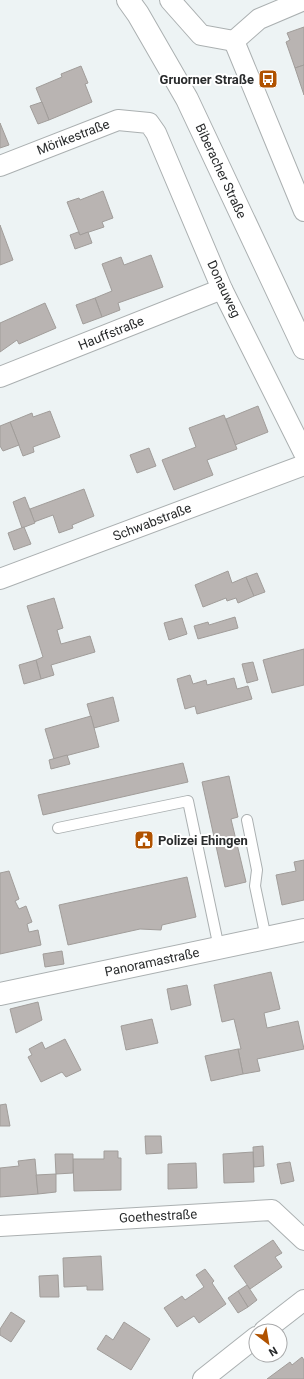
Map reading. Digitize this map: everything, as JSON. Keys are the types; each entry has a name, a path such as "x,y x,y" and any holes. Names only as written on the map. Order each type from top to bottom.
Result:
{"street":[{"name":"Biberacher Straße","path":"128,0 138,14 187,99 304,348"},
{"path":"170,0 201,35 234,41"},
{"path":"234,41 259,19 304,0"},
{"path":"234,41 304,212"},
{"name":"Mörikestraße","path":"0,166 118,120 149,123"},
{"name":"Donauweg","path":"149,123 156,134 222,289 304,453"},
{"name":"Hauffstraße","path":"0,378 222,289"},
{"name":"Schwabstraße","path":"0,579 304,465"},
{"name":"Panoramastraße","path":"0,994 304,930"},
{"name":"Goethestraße","path":"0,1226 272,1210 304,1240"},
{"path":"274,1323 304,1300"},
{"path":"203,1379 248,1343"}],"lane":[{"path":"58,828 188,801 219,948"},
{"path":"247,820 257,870 255,886 266,938"}],"building":[{"path":"304,27 304,65 295,68 286,42 290,40 287,33"},
{"path":"304,65 304,95 295,68"},
{"path":"81,66 88,83 85,84 92,102 49,120 36,88 62,77 61,74"},
{"path":"42,102 49,120 38,124 30,106"},
{"path":"0,123 9,145 0,148"},
{"path":"103,191 113,218 102,222 104,227 80,235 67,202 79,198 80,200"},
{"path":"0,225 13,260 0,265"},
{"path":"78,232 80,235 88,232 92,243 75,249 70,235"},
{"path":"151,255 163,287 118,303 120,310 102,317 95,298 112,291 102,264 121,257 124,265"},
{"path":"95,298 102,317 83,324 76,305"},
{"path":"45,303 56,328 19,344 17,340 0,352 0,323"},
{"path":"258,406 268,432 235,445 226,419"},
{"path":"50,411 60,437 33,447 34,452 23,456 10,422 32,413 33,417"},
{"path":"224,415 237,449 207,460 213,475 174,490 162,460 196,447 189,428"},
{"path":"10,422 19,445 3,451 0,446 0,426"},
{"path":"149,448 156,466 137,473 130,455"},
{"path":"84,489 94,516 72,525 73,528 59,533 53,515 34,522 30,509"},
{"path":"25,497 35,523 22,528 13,502"},
{"path":"24,527 31,544 14,550 8,533"},
{"path":"228,571 232,583 246,577 254,596 238,603 236,598 227,601 226,598 203,607 195,585"},
{"path":"257,573 265,592 254,596 246,577"},
{"path":"54,598 63,628 57,630 61,644 90,636 95,652 51,665 54,675 41,679 36,660 43,657 27,606"},
{"path":"235,617 238,628 198,639 194,626 208,622 209,625"},
{"path":"182,618 187,634 169,640 164,623"},
{"path":"304,649 304,685 272,693 263,660"},
{"path":"36,660 41,679 24,684 19,665"},
{"path":"253,662 258,680 247,683 242,664"},
{"path":"190,675 193,684 206,680 207,685 234,678 237,689 248,686 252,699 197,714 195,706 185,709 177,679"},
{"path":"113,697 119,721 94,728 87,704"},
{"path":"91,716 99,747 54,759 45,729"},
{"path":"67,755 70,764 51,769 49,760"},
{"path":"183,763 188,782 43,815 38,795"},
{"path":"229,776 238,817 231,819 246,882 225,887 202,782"},
{"path":"304,860 304,900 282,905 276,875 296,871 294,862"},
{"path":"9,871 19,899 15,901 19,909 26,906 32,922 27,924 29,932 38,930 41,945 0,954 0,873"},
{"path":"187,877 196,917 162,925 161,930 140,929 68,945 59,905"},
{"path":"62,951 64,964 45,967 43,954"},
{"path":"271,972 280,1009 264,1013 267,1028 298,1021 304,1049 257,1059 260,1071 243,1074 238,1049 241,1049 234,1019 222,1022 214,985"},
{"path":"187,985 191,1005 171,1010 167,989"},
{"path":"38,1002 42,1020 16,1033 10,1009"},
{"path":"152,1019 158,1043 126,1050 121,1026"},
{"path":"65,1039 81,1070 66,1077 62,1072 41,1082 28,1057 32,1055 29,1049 42,1042 45,1049"},
{"path":"238,1049 243,1074 211,1081 205,1056"},
{"path":"6,1104 10,1126 0,1126 0,1105"},
{"path":"145,1136 161,1136 162,1153 146,1154"},
{"path":"263,1146 264,1166 254,1167 253,1147"},
{"path":"104,1151 118,1151 118,1158 121,1158 121,1190 74,1191 73,1159 104,1159"},
{"path":"253,1152 254,1182 224,1183 223,1154"},
{"path":"55,1154 73,1154 73,1173 56,1174"},
{"path":"35,1159 38,1194 0,1197 0,1168 19,1166 18,1161"},
{"path":"290,1162 294,1181 281,1184 277,1164"},
{"path":"196,1163 197,1188 168,1189 168,1164"},
{"path":"56,1174 56,1192 38,1194 36,1175"},
{"path":"273,1240 282,1253 275,1257 282,1267 250,1289 234,1266"},
{"path":"101,1256 103,1290 87,1290 87,1286 64,1287 63,1258"},
{"path":"205,1269 214,1281 212,1283 226,1304 199,1323 194,1316 177,1327 164,1308 182,1296 185,1300 204,1287 196,1275"},
{"path":"58,1275 59,1297 40,1297 39,1276"},
{"path":"247,1285 257,1300 248,1307 238,1291"},
{"path":"238,1291 248,1307 238,1313 228,1298"},
{"path":"11,1312 25,1321 11,1342 0,1335 0,1329"},
{"path":"124,1322 150,1339 131,1370 97,1349 106,1335 113,1340"},
{"path":"302,1357 304,1360 304,1379 267,1379 290,1362 292,1365"}],"place":[{"name":"Gruorner Straße","path":"268,79"},
{"name":"Polizei Ehingen","path":"144,840"}]}
